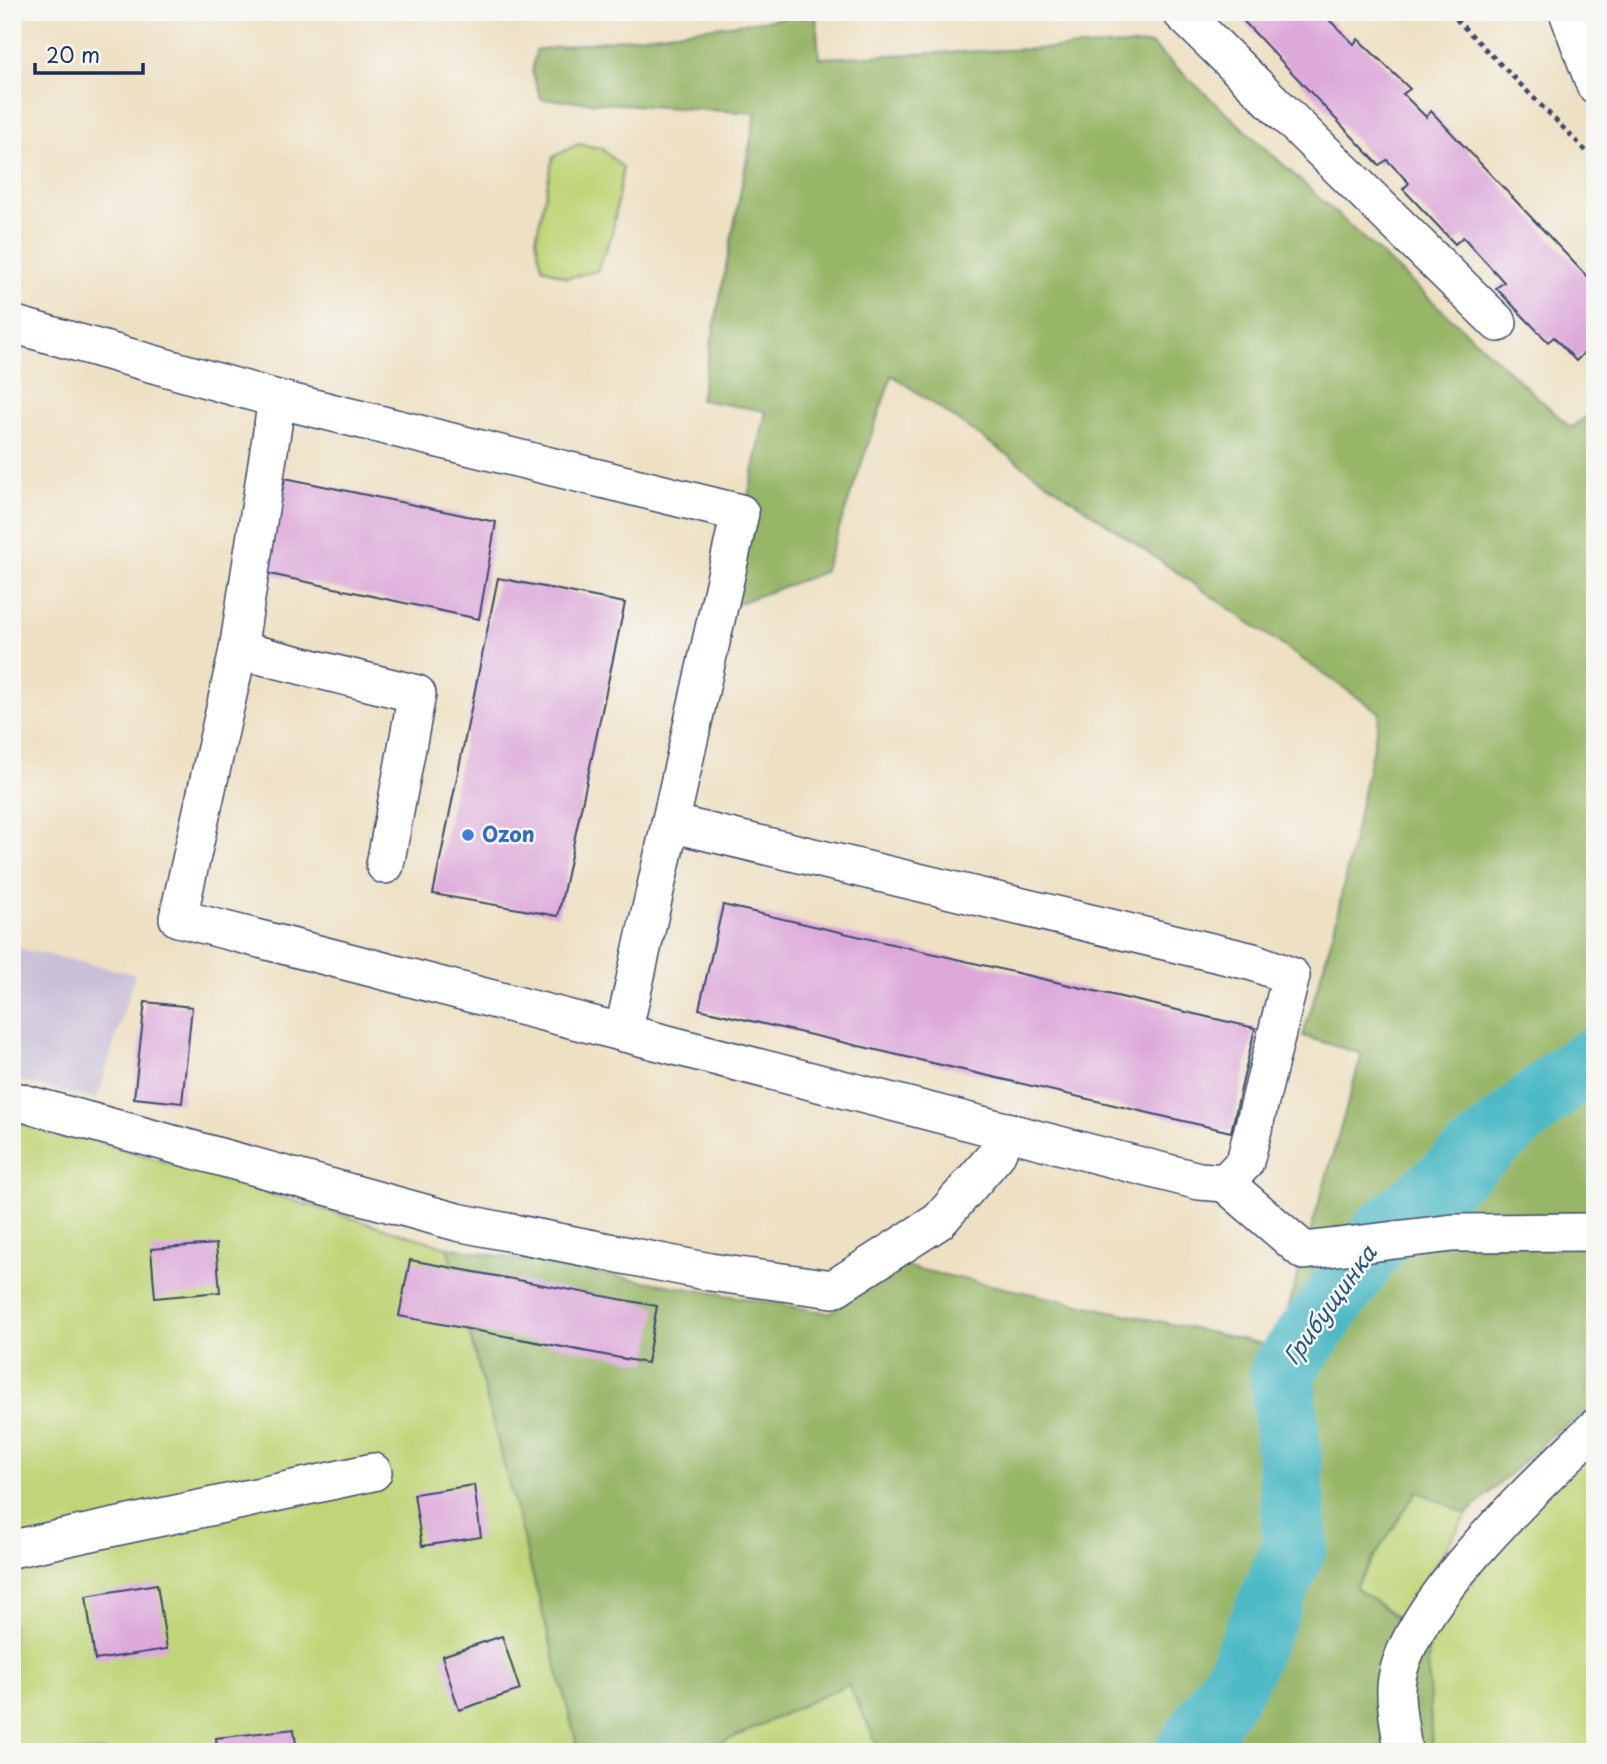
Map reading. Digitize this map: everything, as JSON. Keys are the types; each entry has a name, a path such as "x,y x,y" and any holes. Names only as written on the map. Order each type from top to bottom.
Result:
{"street":[{"path":"1181,12 1498,323"},
{"path":"1568,12 1595,85"},
{"path":"12,324 277,398 740,513 623,1032"},
{"path":"277,398 238,650 178,918 1199,1181 1225,1183 1304,1251 1453,1233 1595,1233"},
{"path":"238,650 417,694 385,864"},
{"path":"670,823 1253,962 1291,975 1245,1162 1225,1183"},
{"path":"12,1100 457,1222 710,1272 833,1289 939,1221 996,1155 1007,1131"},
{"path":"1403,1752 1396,1686 1407,1649 1438,1593 1516,1506 1595,1428"},
{"path":"12,1549 373,1472"}],"path":[{"path":"1449,12 1595,160"}],"shaded area":[{"path":"12,947 135,974 97,1100 12,1079"}],"green space":[{"path":"816,14 819,58 1151,44 1571,428 1595,410 1595,1410 1557,1430 1467,1514 1417,1491 1355,1587 1427,1640 1432,1752 881,1752 848,1684 702,1752 579,1752 447,1247 829,1313 899,1265 1277,1347 1362,1054 1303,1036 1334,930 1380,713 892,375 824,572 725,608 766,411 700,400 756,113 541,99 532,72 536,50"},
{"path":"578,144 601,148 623,168 612,235 597,271 567,278 542,267 536,239 553,157"},
{"path":"12,1122 92,1140 447,1247 579,1752 12,1752"},
{"path":"1595,1451 1595,1752 1432,1752 1427,1640 1543,1491"},
{"path":"1417,1490 1467,1514 1401,1620 1355,1587"},
{"path":"848,1684 881,1752 702,1752"}],"building":[{"path":"1235,12 1321,12 1354,44 1358,39 1410,89 1403,94 1426,117 1431,111 1595,285 1595,342 1576,361 1554,337 1548,342 1496,288 1504,282 1463,237 1455,244 1403,189 1409,183 1387,160 1379,165"},
{"path":"285,478 496,522 479,619 265,573"},
{"path":"498,578 625,603 558,916 433,894"},
{"path":"723,905 1255,1028 1231,1132 699,1009"},
{"path":"145,1002 192,1007 182,1103 134,1098"},
{"path":"216,1244 220,1292 155,1298 151,1249"},
{"path":"410,1260 657,1306 647,1363 399,1316"},
{"path":"474,1485 481,1537 422,1546 414,1494"},
{"path":"157,1584 167,1649 95,1660 86,1596"},
{"path":"502,1636 520,1690 459,1710 442,1656"},
{"path":"294,1729 297,1752 217,1752 216,1738"}],"waterway":[{"name":"Грибущинка","path":"1187,1752 1237,1677 1296,1544 1282,1372 1381,1235 1564,1079 1595,1059"}],"place":[{"name":"Ozon","path":"468,835"}]}
